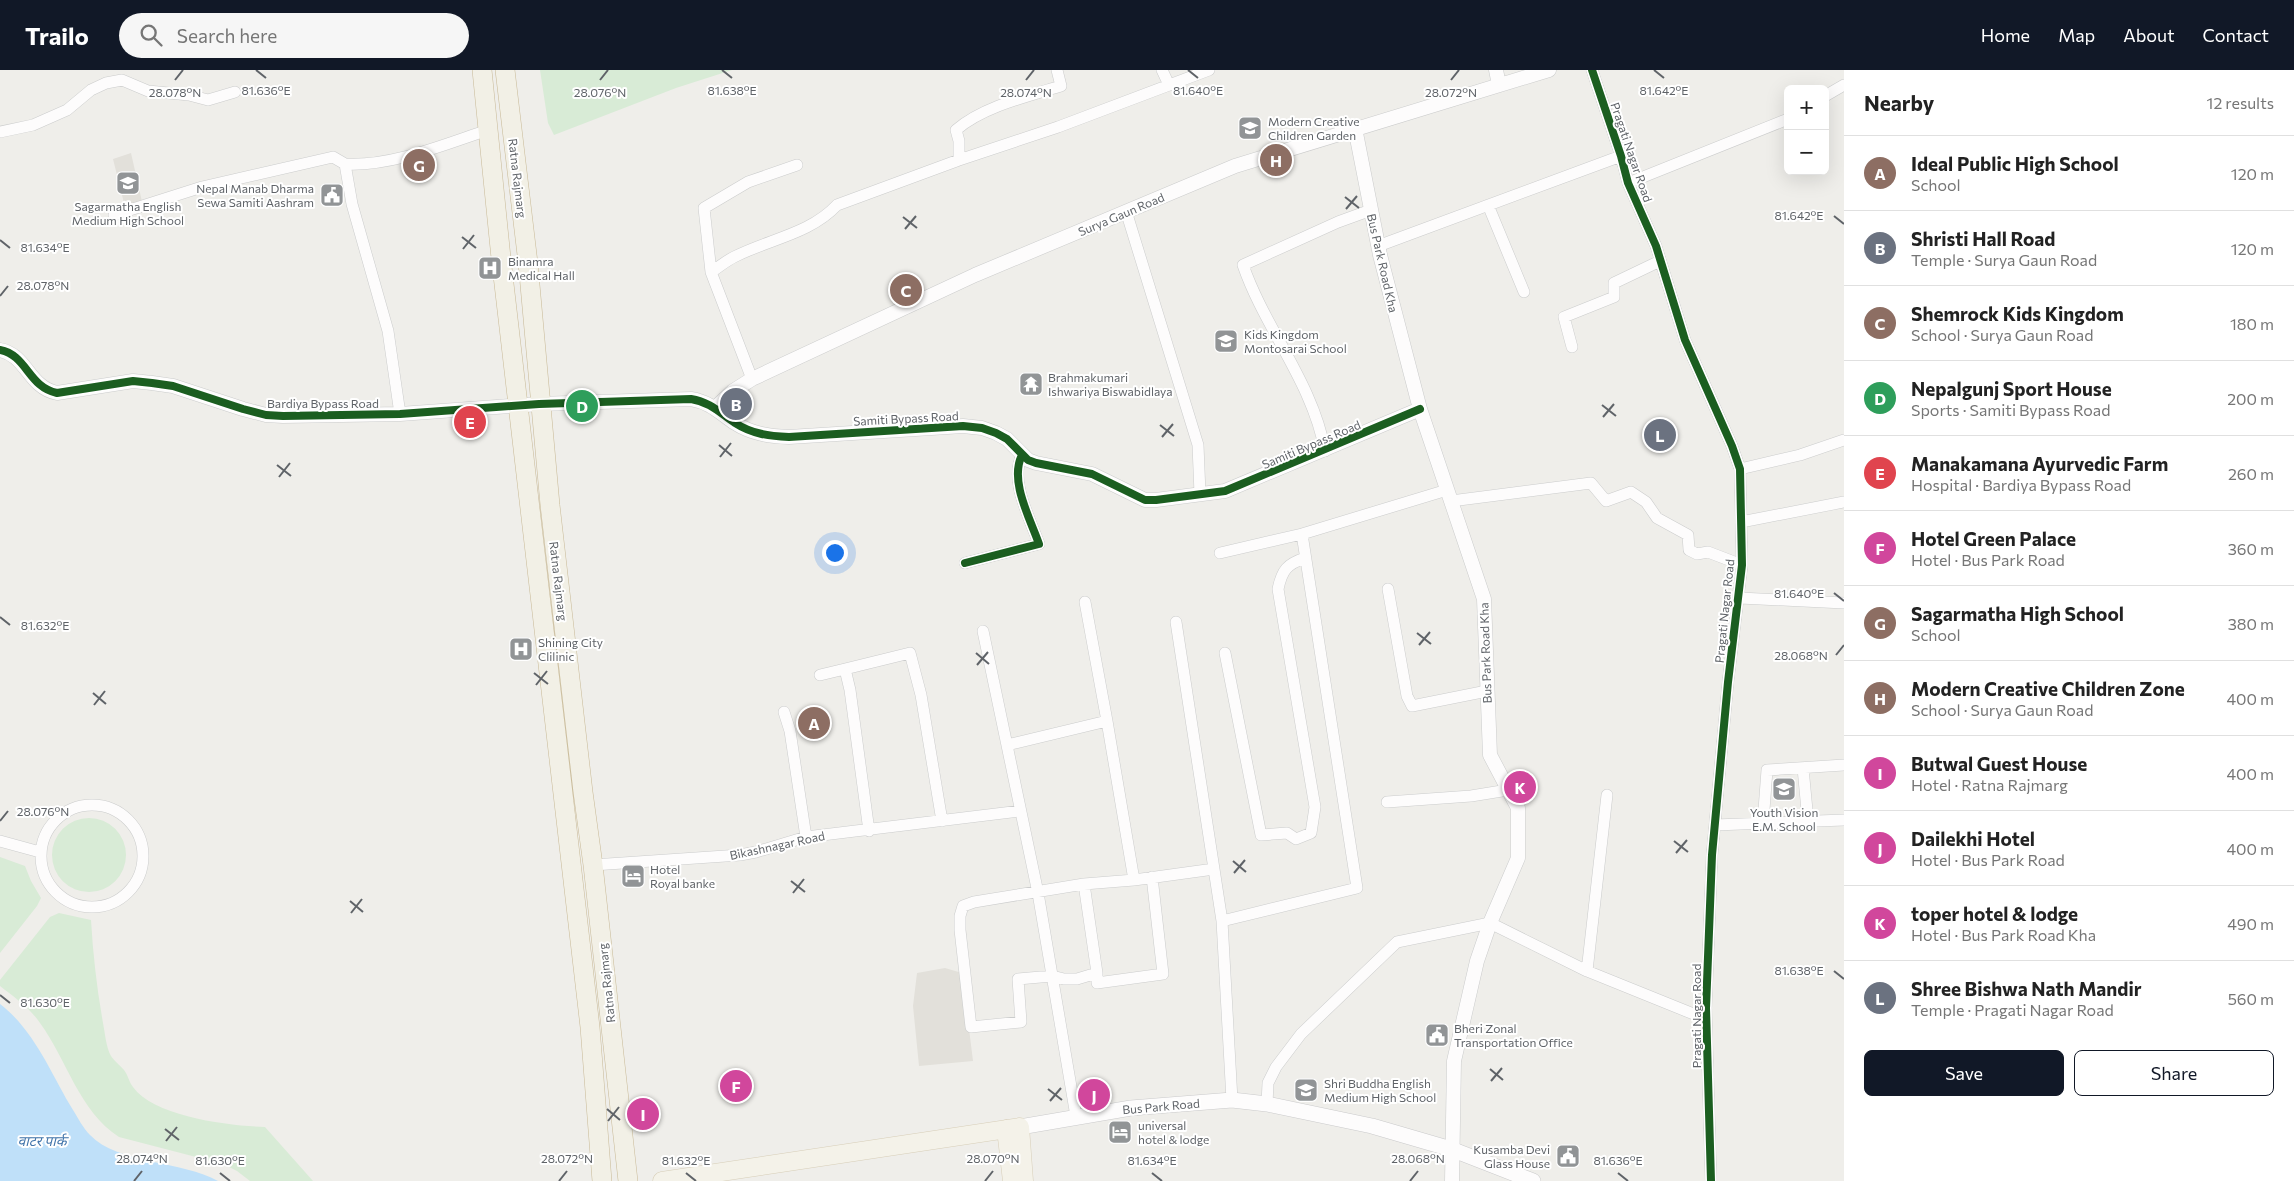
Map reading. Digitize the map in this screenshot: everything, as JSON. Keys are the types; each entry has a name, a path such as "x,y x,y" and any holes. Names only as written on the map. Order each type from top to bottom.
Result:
{"highway":[{"name":"Ratna Rajmarg","path":"482,70 562,796 590,1027 602,1181"},
{"name":"Ratna Rajmarg","path":"505,70 526,245 539,404 628,1181"},
{"path":"562,796 583,792"}],"main road":[{"name":"Bus Park Road","path":"662,1181 1013,1128 1131,1108 1232,1100 1267,1104 1372,1126 1452,1149 1533,1181"},
{"path":"1012,1181 1013,1128"},
{"path":"1013,1128 1024,1181"}],"street":[{"path":"958,160 959,141 956,130 963,124 1009,102 1061,86 1057,70"},
{"path":"1162,70 1169,85"},
{"path":"712,272 734,257 808,227 825,217 837,205 958,160 1058,127 1209,70"},
{"path":"1496,70 1499,85"},
{"name":"Surya Gaun Road","path":"715,408 733,391 752,380 975,275 1235,166 1354,128 1549,70"},
{"name":"Pragati Nagar Road","path":"1592,70 1621,156 1628,183 1660,261 1685,340 1732,446 1740,469 1742,565 1740,598 1728,682 1715,824 1706,1020 1711,1181"},
{"path":"0,132 33,125 66,110 91,90 120,75 148,91 189,95 208,100 235,92"},
{"path":"1829,94 1844,85"},
{"path":"1628,183 1784,121"},
{"name":"Bus Park Road Kha","path":"1354,128 1378,246 1420,409 1484,599 1486,691 1490,755 1518,808 1518,858 1490,922 1477,961 1454,1061 1452,1181"},
{"path":"114,215 202,187 333,157 346,164 365,165 426,150 488,130"},
{"path":"1378,246 1621,156"},
{"path":"346,164 352,204 388,331 400,414"},
{"path":"752,380 712,272 704,208 748,182 797,165"},
{"path":"1488,205 1524,292"},
{"path":"1325,451 1321,428 1305,390 1272,328 1242,265 1338,222 1371,210"},
{"path":"1126,211 1198,445 1200,494"},
{"path":"1572,347 1564,317 1614,297 1614,283 1660,261"},
{"name":"Bardiya Bypass Road","path":"0,350 16,358 42,387 57,393 133,381 173,386 266,415 400,414 518,405"},
{"name":"Samiti Bypass Road","path":"518,405 691,399 715,408 735,423 762,435 789,437 963,426 982,428 1007,439 1022,455 1036,463 1092,474 1145,500 1224,491 1325,451 1420,409"},
{"path":"1740,469 1800,455 1844,440"},
{"path":"965,562 1038,544 1018,483 1019,462 1022,455"},
{"path":"1220,553 1449,496 1591,483 1606,501 1631,492 1646,502 1657,518 1688,535 1689,550 1697,554 1708,552 1742,565"},
{"path":"1741,522 1844,502"},
{"path":"1222,921 1357,888 1302,534"},
{"path":"1225,653 1261,835 1287,833 1296,839 1311,833 1315,807 1278,589 1281,574 1293,562 1306,558"},
{"path":"1388,589 1407,696 1412,706 1486,691"},
{"path":"1740,598 1844,603"},
{"path":"1085,602 1108,721 1134,880"},
{"path":"1176,622 1222,921 1232,1100"},
{"path":"984,630 1038,893 1076,1116"},
{"path":"820,675 910,653 921,695 942,821"},
{"path":"845,669 850,690 869,831"},
{"path":"784,712 790,731 806,837"},
{"path":"1007,745 1108,721"},
{"path":"1763,823 1768,770 1844,765"},
{"path":"1803,768 1808,821"},
{"path":"1387,802 1471,796 1508,790"},
{"path":"1587,971 1607,795"},
{"path":"98,805 115,810 129,820 139,834 143,851 142,868 135,884 123,897 108,905 91,908 73,904 57,895 47,883 41,868 40,852 44,836 53,822 65,812 80,806 98,805"},
{"name":"Bikashnagar Road","path":"593,865 740,855 806,837 869,831 1020,811"},
{"path":"1715,824 1844,820"},
{"path":"0,841 40,852"},
{"path":"1097,972 1077,979 1064,979 1052,976 1018,979 1020,1022 971,1027 960,930 963,906 974,902 1084,884 1170,877 1214,869"},
{"path":"1084,884 1097,983 1162,974 1152,877"},
{"path":"1267,1104 1268,1083 1276,1067 1301,1034 1397,942 1490,922 1587,971 1706,1020"}],"shaded area":[{"name":"Sagarmatha English Medium High School","path":"131,153 143,206 126,211 113,159"},
{"path":"945,968 962,973 973,1061 919,1066 913,1006 917,973"}],"green space":[{"path":"540,70 732,70 676,88 554,135 548,123"},
{"path":"89,818 110,824 120,834 126,855 120,876 110,886 89,892 68,886 58,876 52,855 58,834 68,824"},
{"path":"0,857 25,866 41,898 37,906 0,953"},
{"path":"59,913 91,920 97,985 109,1052 124,1070 133,1087 143,1097 175,1113 233,1125 265,1127 313,1181 250,1181 237,1171 223,1164 119,1137 105,1126 84,1099 50,1037 32,1012 0,986 0,980 50,917"}],"water":[{"name":"वाटर पार्क","path":"0,1004 33,1040 79,1120 90,1135 116,1152 187,1169 218,1181 0,1181"}],"cycle path":[{"path":"1592,70 1621,156 1628,183 1656,246 1685,340 1732,446 1740,469 1742,565 1728,682 1712,855 1706,1008 1711,1181"},
{"path":"0,350 16,358 33,378 47,390 57,393 133,381 173,386 266,415 400,414 539,404 691,399 709,405 748,430 775,436 789,437 963,426 982,428 1007,439 1028,460 1092,474 1145,500 1225,491 1420,409"},
{"path":"965,563 1039,544 1019,488 1018,476 1022,455"}],"place":[{"name":"Modern Creative Children Garden","path":"1250,128"},
{"name":"Modern Creative Children Zone","path":"1276,160"},
{"name":"Sagarmatha High School","path":"419,165"},
{"name":"Sagarmatha English Medium High School","path":"128,183"},
{"name":"Nepal Manab Dharma Sewa Samiti Aashram","path":"332,195"},
{"name":"Binamra Medical Hall","path":"490,268"},
{"name":"Shemrock Kids Kingdom","path":"906,290"},
{"name":"Kids Kingdom Montosarai School","path":"1226,341"},
{"name":"Brahmakumari Ishwariya Biswabidlaya","path":"1031,384"},
{"name":"Shristi Hall Road","path":"736,404"},
{"name":"Nepalgunj Sport House","path":"582,406"},
{"name":"Manakamana Ayurvedic Farm","path":"470,422"},
{"name":"Shree Bishwa Nath Mandir","path":"1660,435"},
{"name":"Shining City Clilinic","path":"521,649"},
{"name":"Ideal Public High School","path":"814,723"},
{"name":"toper hotel & lodge","path":"1520,787"},
{"name":"Youth Vision E.M. School","path":"1784,789"},
{"name":"Hotel Royal banke","path":"633,876"},
{"name":"Bheri Zonal Transportation Office","path":"1437,1035"},
{"name":"Hotel Green Palace","path":"736,1086"},
{"name":"Shri Buddha English Medium High School","path":"1306,1090"},
{"name":"Dailekhi Hotel","path":"1094,1095"},
{"name":"Butwal Guest House","path":"643,1114"},
{"name":"universal hotel & lodge","path":"1120,1132"},
{"name":"Kusamba Devi Glass House","path":"1568,1156"}]}
